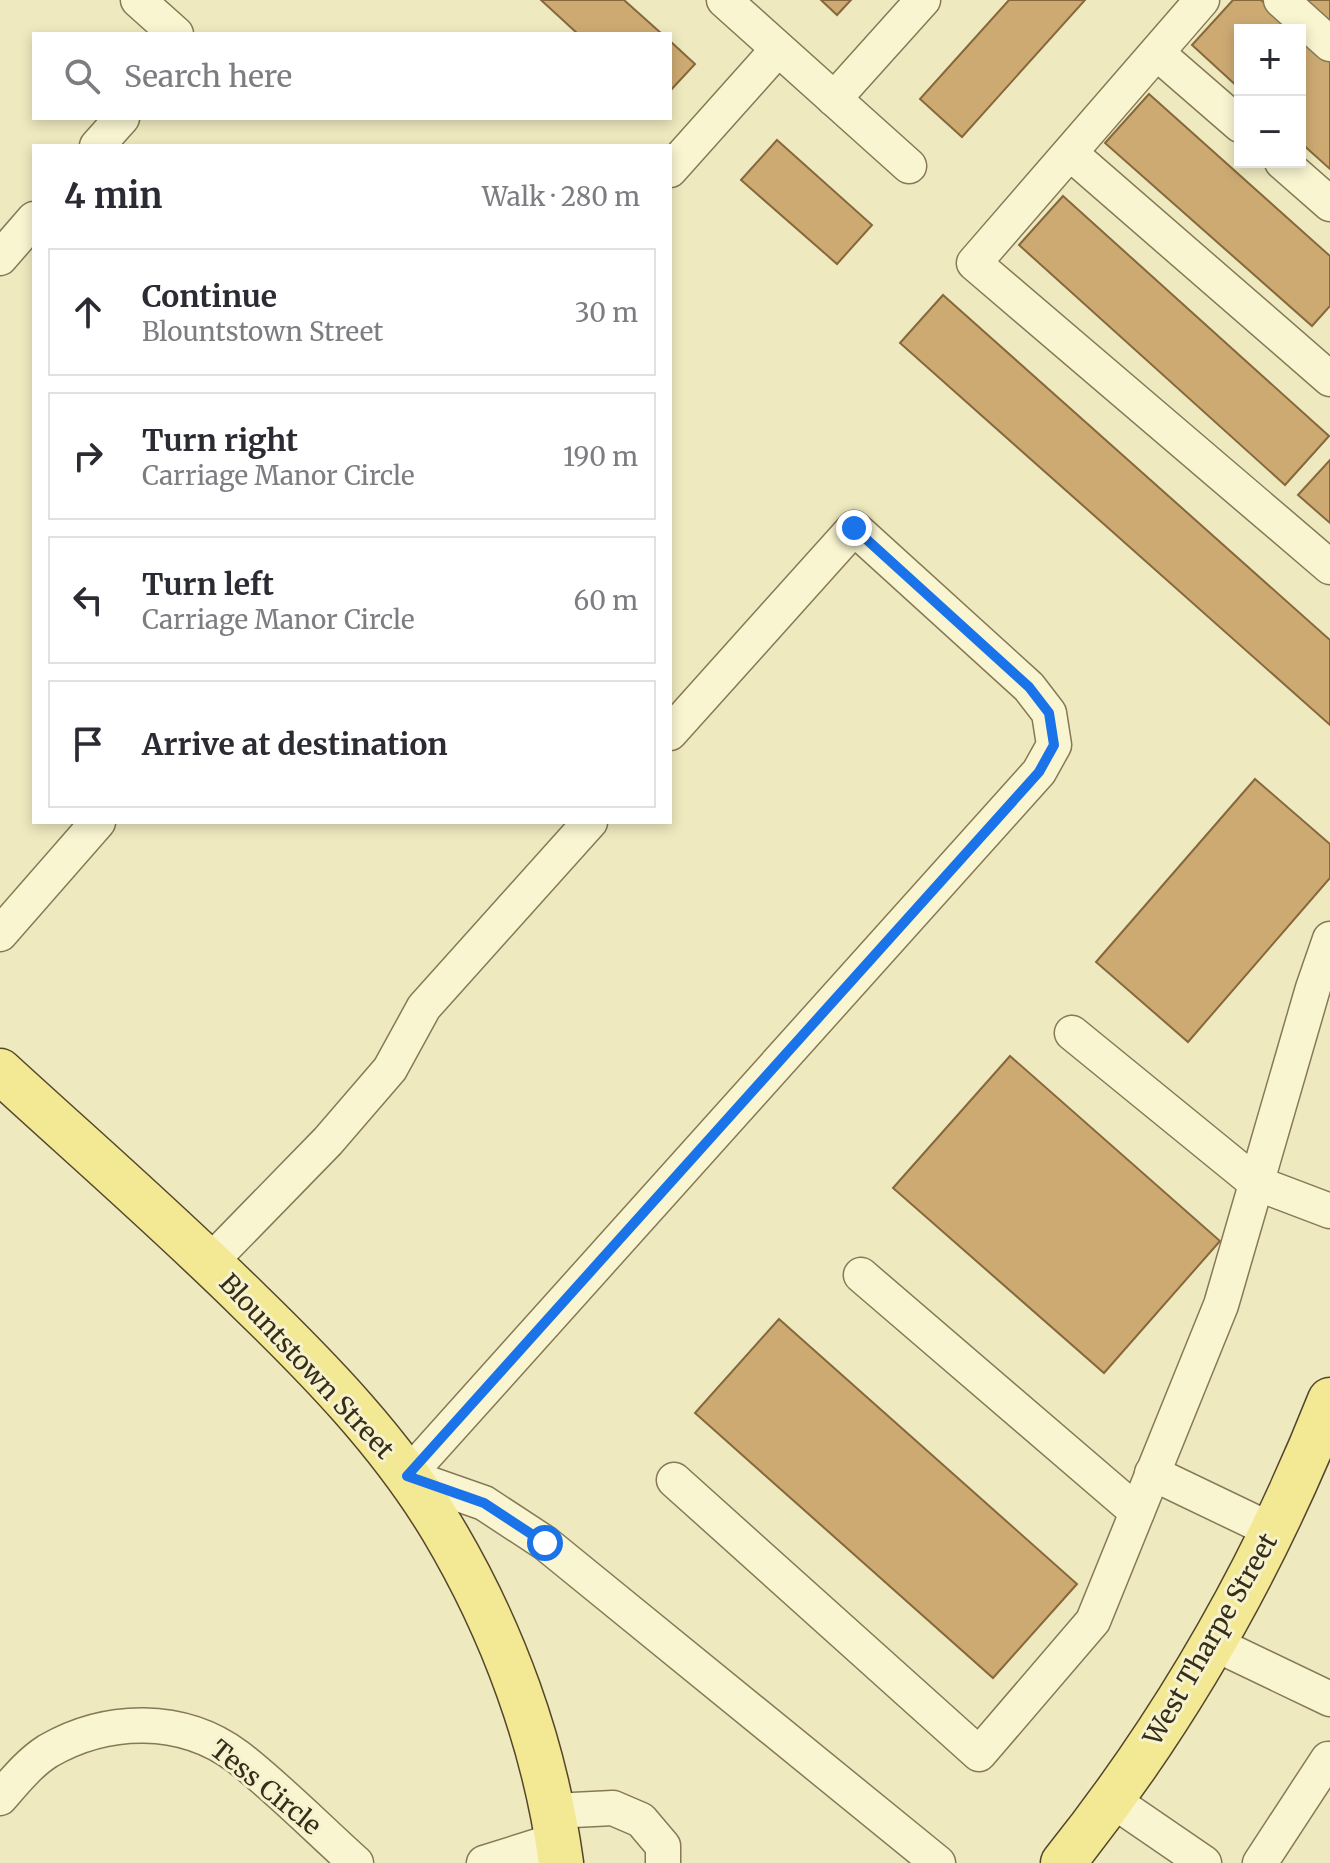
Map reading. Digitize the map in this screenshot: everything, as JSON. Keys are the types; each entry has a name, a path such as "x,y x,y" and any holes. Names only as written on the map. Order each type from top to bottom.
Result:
{"main road":[{"name":"Blountstown Street","path":"0,1071 210,1262 318,1370 365,1422 407,1476"},
{"name":"West Tharpe Street","path":"1063,1863 1112,1800 1179,1702 1273,1531 1329,1407"},
{"path":"407,1476 441,1527 481,1599 527,1714 548,1784 557,1838"}],"street":[{"path":"138,0 174,32"},
{"path":"724,0 909,166"},
{"path":"834,99 923,0"},
{"path":"1202,0 974,263 1330,567"},
{"path":"1281,0 1330,44"},
{"path":"672,168 778,49"},
{"path":"1157,53 1234,120"},
{"path":"99,144 120,120"},
{"path":"1070,153 1330,379"},
{"path":"1289,168 1330,204"},
{"path":"0,258 32,221"},
{"path":"407,1476 1039,772 1054,745 1049,713 1029,687 854,528 672,731"},
{"path":"0,934 96,824"},
{"path":"210,1262 328,1141 390,1069 424,1007 588,824"},
{"path":"674,1480 979,1754 1093,1621 1221,1305 1330,939"},
{"path":"1072,1033 1256,1183 1330,1211"},
{"path":"861,1275 1137,1512"},
{"path":"1152,1473 1273,1531"},
{"name":"Blountstown Street","path":"407,1476 484,1503 545,1543 938,1863"},
{"path":"1213,1643 1328,1693"},
{"name":"Tess Circle","path":"0,1798 46,1752 83,1735 145,1724 182,1729 204,1737 237,1757 356,1863"},
{"path":"1260,1863 1328,1759"},
{"path":"1112,1800 1204,1863"},
{"path":"484,1863 557,1838 613,1808 641,1820 663,1846 663,1863"}],"building":[{"path":"541,0 624,0 660,32 576,32"},
{"path":"821,0 851,0 837,15"},
{"path":"1009,0 1085,0 962,137 920,99"},
{"path":"1233,0 1261,0 1287,24 1234,24 1234,84 1192,45"},
{"path":"1293,0 1330,0 1330,33"},
{"path":"1306,40 1330,62 1330,169 1306,147"},
{"path":"672,43 695,64 672,89"},
{"path":"1149,94 1330,256 1330,306 1312,326 1105,143"},
{"path":"777,140 872,225 837,264 741,180"},
{"path":"1063,196 1329,436 1285,485 1019,245"},
{"path":"943,295 1330,640 1330,725 900,343"},
{"path":"1330,460 1330,523 1298,495"},
{"path":"1255,779 1330,844 1330,878 1188,1042 1096,962"},
{"path":"1010,1056 1220,1241 1104,1373 893,1188"},
{"path":"779,1319 1077,1584 993,1678 695,1413"}],"route":[{"path":"545,1543 484,1503 407,1476 1039,772 1054,745 1049,713 1029,687 854,528"}]}
